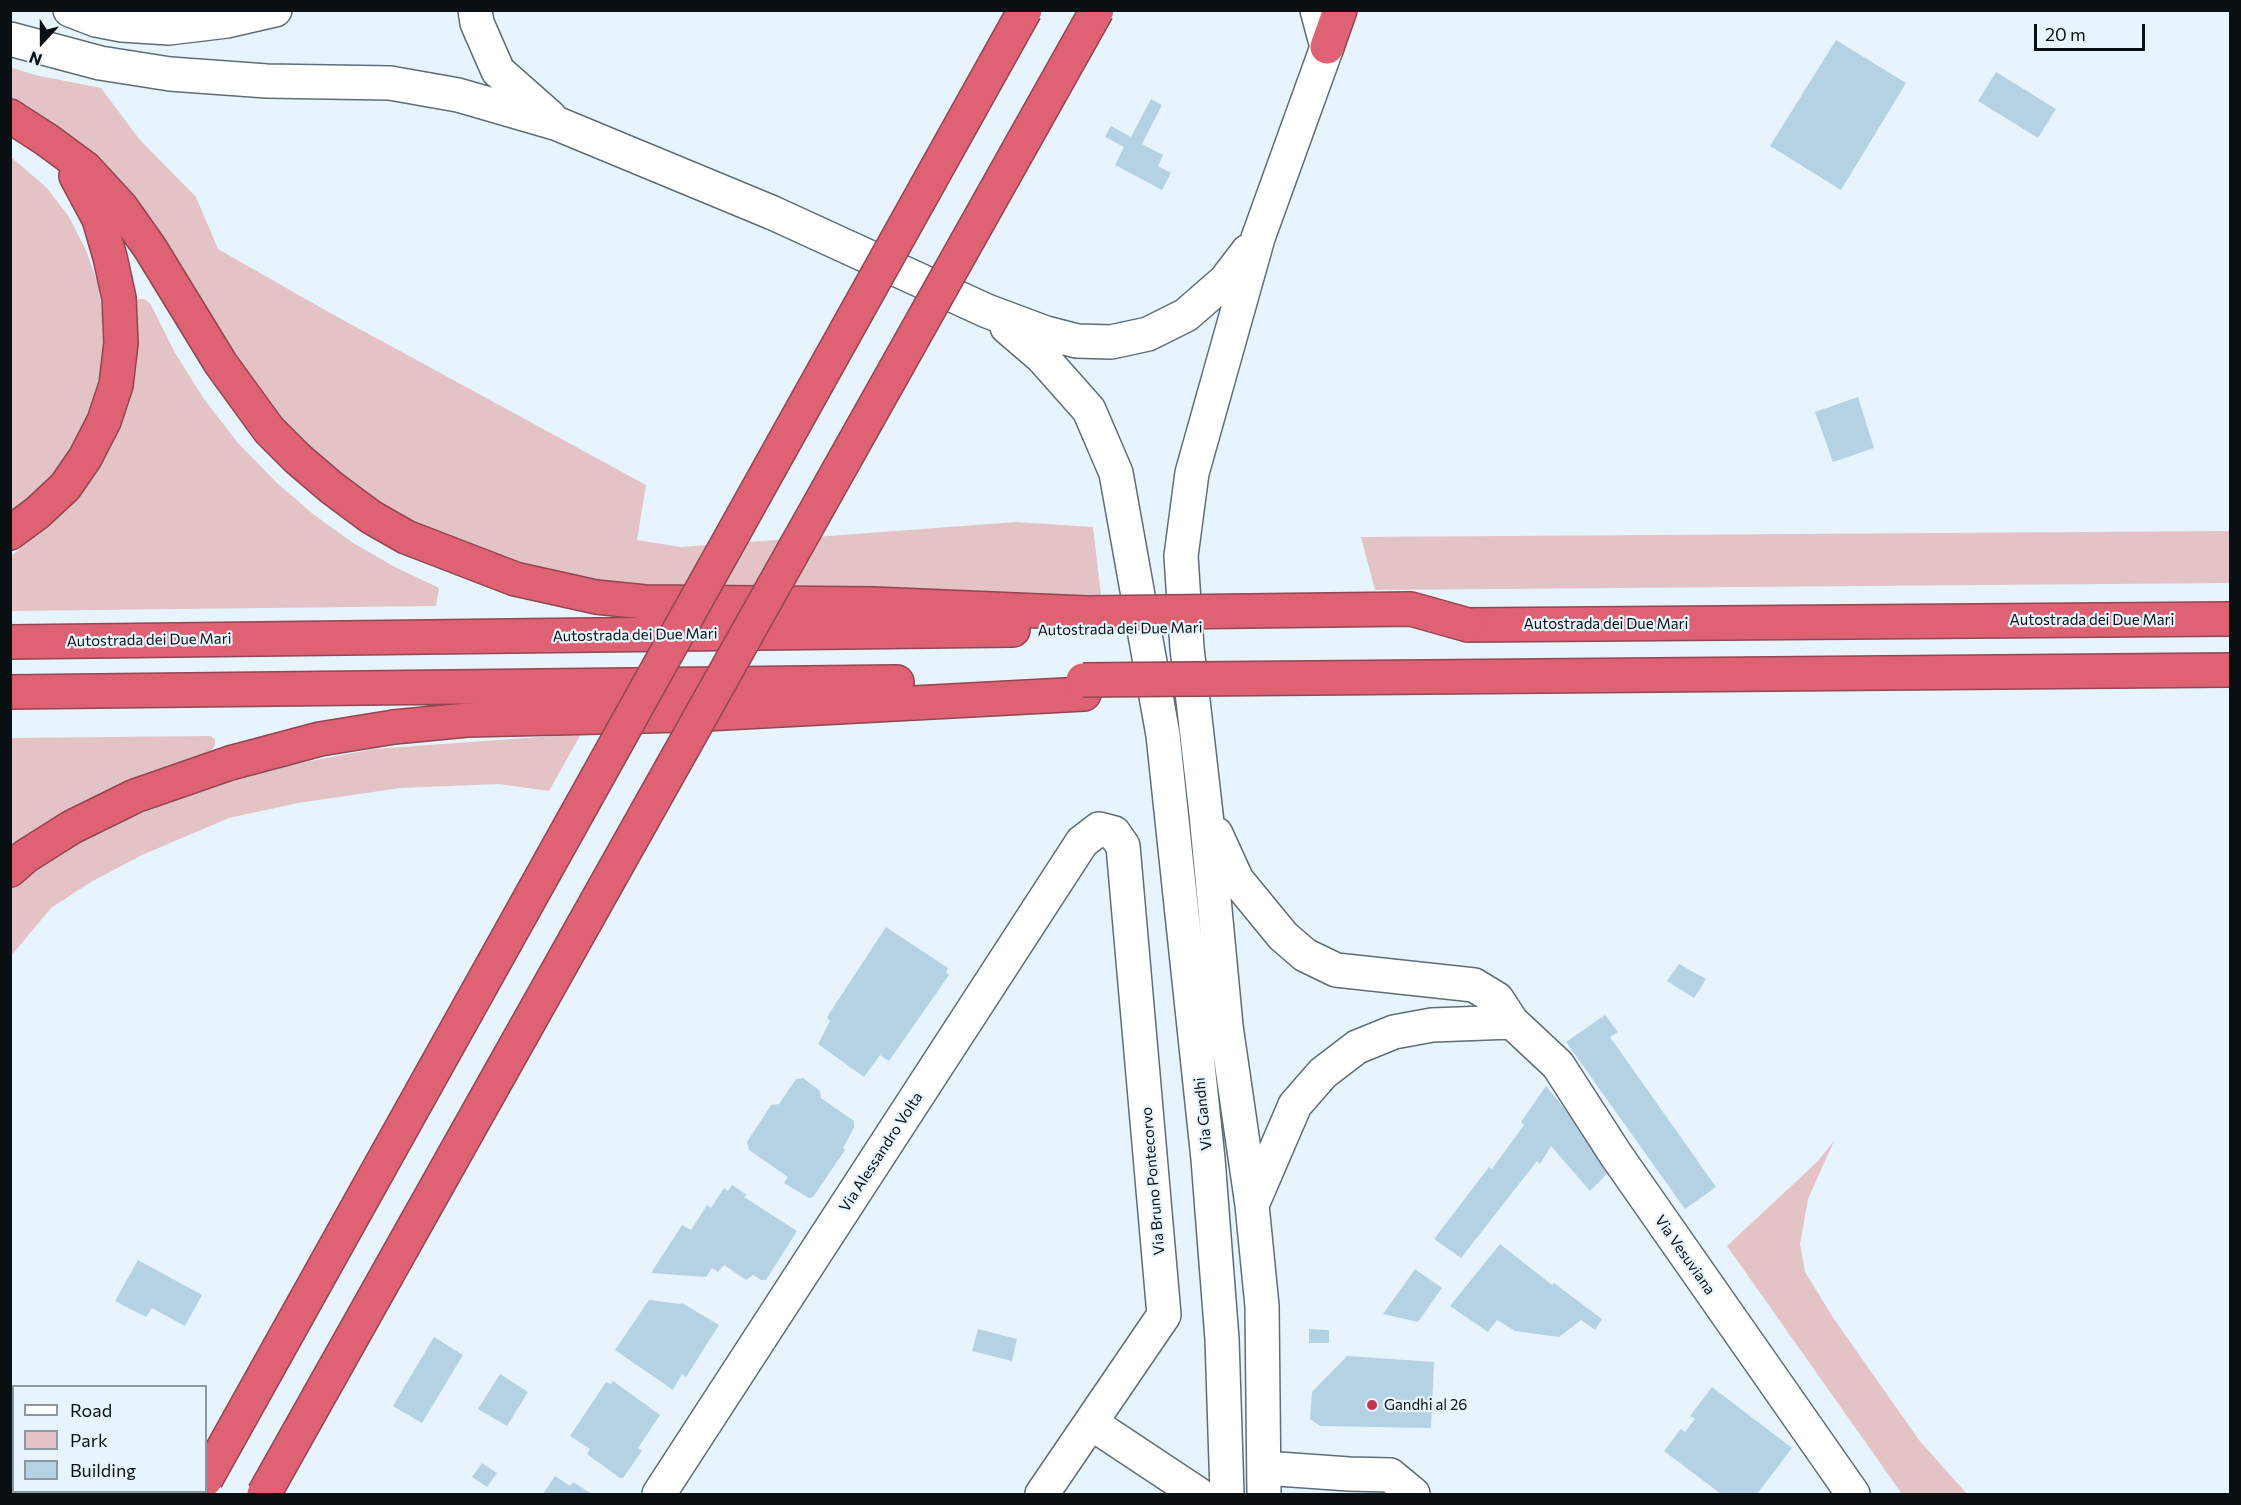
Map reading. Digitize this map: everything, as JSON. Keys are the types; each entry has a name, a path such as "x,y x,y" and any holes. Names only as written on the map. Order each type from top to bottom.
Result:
{"highway":[{"path":"207,1477 1025,10"},
{"path":"264,1494 1097,10"},
{"path":"1327,47 1340,10"},
{"path":"10,116 85,168 121,207 150,248 221,364 269,430 332,488 371,517 406,537 515,579 596,597 645,602 873,604 1089,621"},
{"path":"10,533 37,513 65,487 85,458 104,421 116,385 121,343 119,298 99,219 76,176 47,140"},
{"name":"Autostrada dei Due Mari","path":"10,642 1089,621 1411,609 1468,625 2230,619"},
{"path":"10,692 1083,687 1401,677 2230,670"},
{"path":"10,870 26,856 72,827 135,796 230,763 320,739 373,730 467,720 687,715 1083,687"}],"street":[{"path":"70,10 96,20 122,26 169,28 227,21 275,10"},
{"path":"475,10 477,23 498,71 558,124"},
{"path":"1317,10 1327,47 1258,238 1192,473 1181,556 1187,648 1206,814 1226,1026 1252,1205 1262,1306 1264,1481 1398,1488"},
{"path":"10,39 100,63 170,74 267,81 390,83 458,95 558,124 773,213 987,311 1046,333 1077,341 1111,342 1148,334 1186,315 1226,281 1258,238"},
{"name":"Via Gandhi","path":"987,311 1042,357 1089,410 1116,473 1163,735 1208,1159 1222,1339 1227,1494"},
{"name":"Via Vesuviana","path":"1206,814 1238,880 1283,936 1305,955 1336,970 1474,985 1497,999 1512,1022 1558,1065 1616,1155 1852,1494"},
{"name":"Via Alessandro Volta","path":"659,1494 1082,842 1099,829 1114,833"},
{"name":"Via Bruno Pontecorvo","path":"1042,1494 1164,1315 1123,846 1114,833"},
{"path":"1252,1205 1295,1105 1323,1073 1357,1047 1394,1032 1432,1025 1512,1022"},
{"path":"1091,1423 1198,1494"}],"green space":[{"path":"10,67 35,75 101,88 140,140 196,197 218,249 332,314 646,485 637,540 681,547 1016,522 1093,527 1101,595 641,592 553,580 430,539 291,445 98,159 64,131 27,105 11,97"},
{"path":"11,157 47,188 69,217 86,250 98,284 103,320 103,357 96,393 84,427 66,458 43,487 11,515"},
{"path":"138,299 144,299 150,303 175,353 204,399 238,443 277,483 313,514 353,543 439,588 436,606 11,611 10,557 51,523 76,495 134,304"},
{"path":"2230,531 2230,583 1375,590 1361,537"},
{"path":"581,734 549,791 499,784 400,788 298,803 229,818 142,855 91,882 51,908 11,956 11,888 38,865 72,844 119,822 212,786 278,767 374,749"},
{"path":"210,736 215,739 215,745 209,754 157,770 106,792 11,851 11,738"},
{"path":"1834,1141 1808,1199 1800,1244 1805,1272 1834,1319 1919,1440 1967,1494 1902,1494 1727,1246 1818,1161"}],"building":[{"path":"1836,40 1906,83 1841,190 1770,146"},
{"path":"1996,72 2056,109 2038,138 1978,101"},
{"path":"1151,99 1162,105 1142,144 1163,155 1158,166 1171,173 1162,190 1115,165 1124,147 1105,137 1111,126 1131,137"},
{"path":"1858,397 1874,448 1833,462 1815,412"},
{"path":"886,927 948,968 946,972 949,975 889,1061 880,1055 864,1077 818,1044 830,1021 827,1017"},
{"path":"1679,964 1706,979 1694,998 1667,981"},
{"path":"1605,1015 1618,1032 1610,1037 1716,1187 1685,1209 1566,1042"},
{"path":"803,1078 820,1091 821,1098 854,1121 854,1128 843,1148 845,1150 813,1197 809,1198 784,1183 788,1177 749,1150 747,1142 771,1105 779,1104 796,1079"},
{"path":"1546,1086 1613,1168 1590,1191 1551,1146 1540,1164 1537,1161 1461,1258 1434,1239 1489,1167 1492,1169 1524,1125 1521,1122"},
{"path":"732,1185 747,1195 744,1197 797,1231 766,1280 753,1275 746,1280 724,1265 718,1272 712,1268 706,1277 651,1273 682,1225 691,1230 707,1205 711,1208 724,1188 728,1191"},
{"path":"1500,1244 1552,1285 1554,1283 1602,1319 1595,1330 1581,1320 1559,1337 1515,1331 1497,1320 1488,1332 1450,1306"},
{"path":"138,1260 202,1295 185,1326 152,1308 146,1317 115,1301"},
{"path":"1415,1269 1442,1288 1418,1322 1383,1314"},
{"path":"649,1300 682,1303 719,1325 686,1377 682,1374 673,1390 615,1350"},
{"path":"978,1329 1017,1339 1012,1361 972,1351"},
{"path":"1309,1329 1329,1330 1329,1343 1309,1343"},
{"path":"434,1337 463,1355 422,1423 393,1406"},
{"name":"Gandhi al 26","path":"1347,1356 1434,1362 1431,1428 1320,1426 1310,1419 1312,1392"},
{"path":"500,1374 528,1392 507,1426 478,1409"},
{"path":"613,1381 660,1415 638,1448 642,1451 623,1478 587,1454 590,1449 570,1436 606,1382 611,1384"},
{"path":"1712,1387 1792,1448 1757,1494 1721,1494 1664,1451 1681,1429 1685,1432 1695,1419 1690,1416"},
{"path":"482,1463 497,1473 487,1487 472,1477"},
{"path":"555,1476 570,1486 573,1482 592,1494 543,1494"}],"place":[{"name":"Gandhi al 26","path":"1372,1405"}]}
